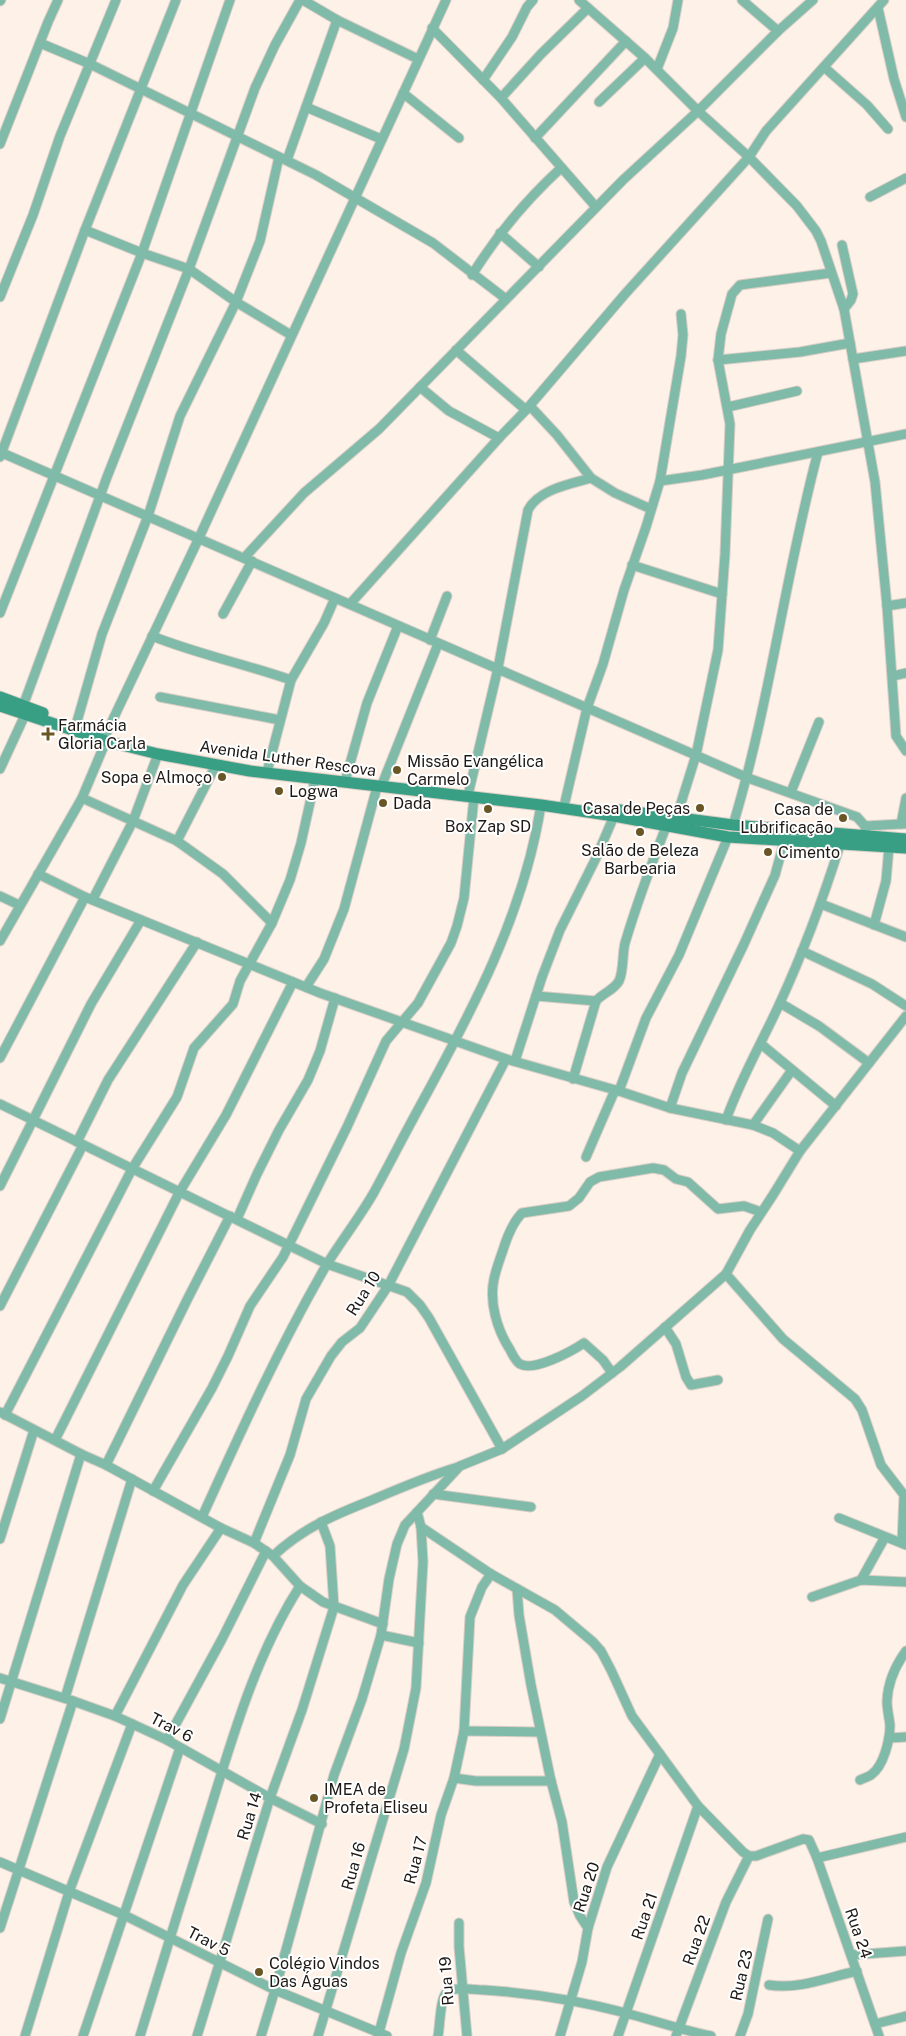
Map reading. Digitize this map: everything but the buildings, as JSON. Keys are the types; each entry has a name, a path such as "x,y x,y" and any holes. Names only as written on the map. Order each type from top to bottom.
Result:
{"main road":[{"name":"Avenida Luther Rescova","path":"0,697 24,710 106,738 158,754 216,765 315,780 380,784 565,802 676,819 786,830 865,831 906,839"},
{"name":"Avenida Luther Rescova","path":"0,706 24,710 76,725 106,738 268,768 380,784"},
{"name":"Avenida Luther Rescova","path":"471,794 614,816 728,837 784,842 906,848"}],"street":[{"path":"0,144 58,0"},
{"path":"0,296 33,214 60,136 116,0"},
{"path":"176,0 85,230 0,454 101,495 198,540 498,668 748,778 857,817 865,831 904,824 906,798"},
{"path":"0,612 142,253 230,0"},
{"path":"0,769 24,710 101,495 189,269 237,137 265,66 301,0 418,60"},
{"path":"0,941 82,798 106,738 152,636 446,0"},
{"path":"483,80 512,37 533,0"},
{"path":"579,0 657,69 698,111 749,157 797,206 816,231 844,308 868,441 875,482 887,606 896,736 906,751"},
{"path":"657,69 673,28 678,0"},
{"path":"742,0 778,31"},
{"path":"223,614 248,560 297,500 379,429 539,268 596,207 698,111 778,31 813,0"},
{"path":"350,604 528,408 625,294 749,157 766,131 884,0"},
{"path":"501,98 541,54 588,8"},
{"path":"878,8 894,79 906,117"},
{"path":"76,725 104,627 148,516 180,416 236,302 262,235 283,158 306,107 337,20"},
{"path":"432,28 501,98 596,207"},
{"path":"535,138 626,41"},
{"path":"40,42 90,64 316,174 433,243 506,300"},
{"path":"599,102 645,58"},
{"path":"824,67 867,105 888,129"},
{"path":"403,93 459,138"},
{"path":"306,107 381,139"},
{"path":"472,275 500,233 530,197 561,168"},
{"path":"870,197 906,178"},
{"path":"85,230 142,253 189,269 236,302 291,335"},
{"path":"500,233 539,268"},
{"path":"842,244 853,294 851,300 844,308"},
{"path":"676,819 696,755 718,650 730,470 728,408 718,360 721,334 732,294 738,286 831,273"},
{"path":"565,802 587,708 603,664 632,565 660,481 681,356 683,335 681,314"},
{"path":"718,360 800,352 850,343"},
{"path":"456,350 528,408 557,435 591,478 615,493 651,509"},
{"path":"853,359 906,351"},
{"path":"420,387 449,411 499,438"},
{"path":"728,408 797,391"},
{"path":"660,481 730,470 906,434"},
{"path":"733,825 748,778 804,510 818,452"},
{"path":"153,1491 212,1388 250,1306 283,1257 347,1127 386,1041 418,1003 446,954 457,926 465,888 471,794 498,668 528,510 536,499 556,489 591,478"},
{"path":"632,565 722,594"},
{"path":"306,987 324,959 344,909 380,784 434,642 448,596"},
{"path":"268,768 291,680 324,623 335,598"},
{"path":"887,606 906,603"},
{"path":"346,778 367,703 398,626"},
{"path":"152,636 185,649 291,680"},
{"path":"893,676 906,673"},
{"path":"160,697 280,720"},
{"path":"791,792 819,722"},
{"path":"0,1058 133,820 158,754"},
{"path":"177,841 216,765"},
{"path":"315,780 293,871 272,922 236,989 230,1010 194,1048 177,1097 132,1169 3,1413 106,1465 221,1528 254,1543 269,1553 300,1586 334,1607 383,1624"},
{"path":"82,798 177,841 223,874 272,922"},
{"path":"202,1516 259,1394 328,1264 372,1194 456,1041 489,973 516,904 536,836 541,805"},
{"path":"515,1061 560,930 596,858 614,816"},
{"path":"573,1079 596,1001 614,988 620,978 627,937 644,882 666,827"},
{"path":"670,1108 682,1073 772,882 781,858 786,830"},
{"path":"586,1157 617,1090 646,1018 679,955 728,837"},
{"path":"726,1120 738,1087 761,1044 802,951 821,904 840,845"},
{"path":"874,925 886,882 889,847"},
{"path":"38,874 141,920 335,998 506,1059 617,1090 670,1108 753,1125 773,1133 800,1151"},
{"path":"0,896 19,905"},
{"path":"821,904 906,937"},
{"path":"0,1186 91,1004 141,920"},
{"path":"0,1306 80,1144 108,1080 197,942"},
{"path":"802,951 872,984 906,1006"},
{"path":"55,1440 179,1193 226,1116 294,982"},
{"path":"536,996 596,1001"},
{"path":"106,1465 279,1130 308,1080 320,1051 335,998"},
{"path":"780,1003 820,1026 869,1063"},
{"path":"167,1740 269,1553 321,1522 400,1488 502,1449 582,1396 612,1373 726,1274 800,1151 906,1016"},
{"path":"761,1044 836,1106"},
{"name":"Rua 10","path":"254,1543 290,1455 306,1399 331,1356 342,1342 360,1328 388,1286 506,1059"},
{"path":"753,1125 792,1070"},
{"path":"0,1104 179,1193 328,1264 407,1292 420,1305 429,1318 502,1449"},
{"path":"612,1373 603,1360 584,1343 543,1363 529,1366 520,1364 515,1358 500,1333 494,1314 493,1280 508,1236 517,1218 522,1213 569,1206 579,1198 590,1182 599,1177 653,1168 664,1170 676,1179 688,1182 718,1209 744,1206 762,1212"},
{"path":"726,1274 783,1339 855,1400 862,1410 881,1465 905,1495"},
{"path":"665,1328 676,1344 686,1377 691,1385 718,1380"},
{"path":"0,1539 34,1430"},
{"path":"0,1719 81,1454"},
{"path":"261,2036 276,1990 334,1775 362,1699 381,1635 396,1544 405,1525 460,1466"},
{"path":"0,1928 19,1871 132,1479"},
{"path":"839,1518 904,1544 906,1483"},
{"path":"433,1494 531,1507"},
{"name":"Rua 16","path":"318,2036 404,1749 416,1688 422,1562 421,1527 417,1512"},
{"path":"321,1522 330,1546 334,1607"},
{"path":"421,1527 491,1574 555,1610 593,1642 608,1665 632,1716 698,1806 749,1856"},
{"path":"115,1716 183,1585 221,1528"},
{"path":"861,1580 885,1537"},
{"name":"Rua 17","path":"381,2035 401,1953 426,1883 441,1815 454,1778 464,1731 470,1617 482,1588 491,1574"},
{"path":"812,1597 861,1580 906,1582"},
{"path":"140,2036 238,1720 258,1669 285,1610 300,1586"},
{"path":"517,1588 519,1615 539,1732 562,1822 574,1902 588,1928"},
{"name":"Rua 14","path":"197,2036 270,1798 302,1710 334,1607"},
{"path":"381,1635 419,1643"},
{"path":"860,1780 872,1774 879,1766 889,1738 887,1702 889,1686 894,1669 906,1651"},
{"name":"Trav 6","path":"0,1678 69,1699 115,1716 167,1740 222,1772 322,1824"},
{"path":"25,2036 69,1892 132,1724"},
{"path":"464,1731 539,1732"},
{"path":"889,1738 906,1737"},
{"path":"83,2036 180,1748"},
{"name":"Rua 20","path":"560,2036 582,1962 588,1928 607,1867 660,1754"},
{"path":"454,1778 476,1781 550,1781"},
{"name":"Rua 21","path":"618,2036 698,1806"},
{"path":"817,1858 906,1837"},
{"name":"Rua 24","path":"749,1856 756,1856 804,1839 809,1840 852,1955 879,2036"},
{"name":"Rua 22","path":"677,2033 726,1902 749,1856"},
{"name":"Trav 5","path":"0,1862 124,1915 276,1990 381,2035"},
{"name":"Rua 23","path":"740,2036 748,2014 768,1919"},
{"name":"Rua 19","path":"459,1923 466,2036"},
{"path":"852,1955 906,1951"},
{"path":"769,1985 786,1986 857,1972"},
{"path":"438,2036 443,1996 448,1992 462,1989 506,1992 571,2001 626,2013 677,2033 711,2036"},
{"path":"875,2024 906,2016"}],"place":[{"name":"Farmácia Gloria Carla","path":"48,734"},
{"name":"Missão Evangélica Carmelo","path":"397,770"},
{"name":"Sopa e Almoço","path":"222,777"},
{"name":"Logwa","path":"279,791"},
{"name":"Dada","path":"383,803"},
{"name":"Casa de Peças","path":"700,808"},
{"name":"Box Zap SD","path":"488,809"},
{"name":"Casa de Lubrificação","path":"843,818"},
{"name":"Salão de Beleza Barbearia","path":"640,832"},
{"name":"Cimento","path":"768,852"},
{"name":"IMEA de Profeta Eliseu","path":"314,1798"},
{"name":"Colégio Vindos Das Águas","path":"259,1972"}]}
